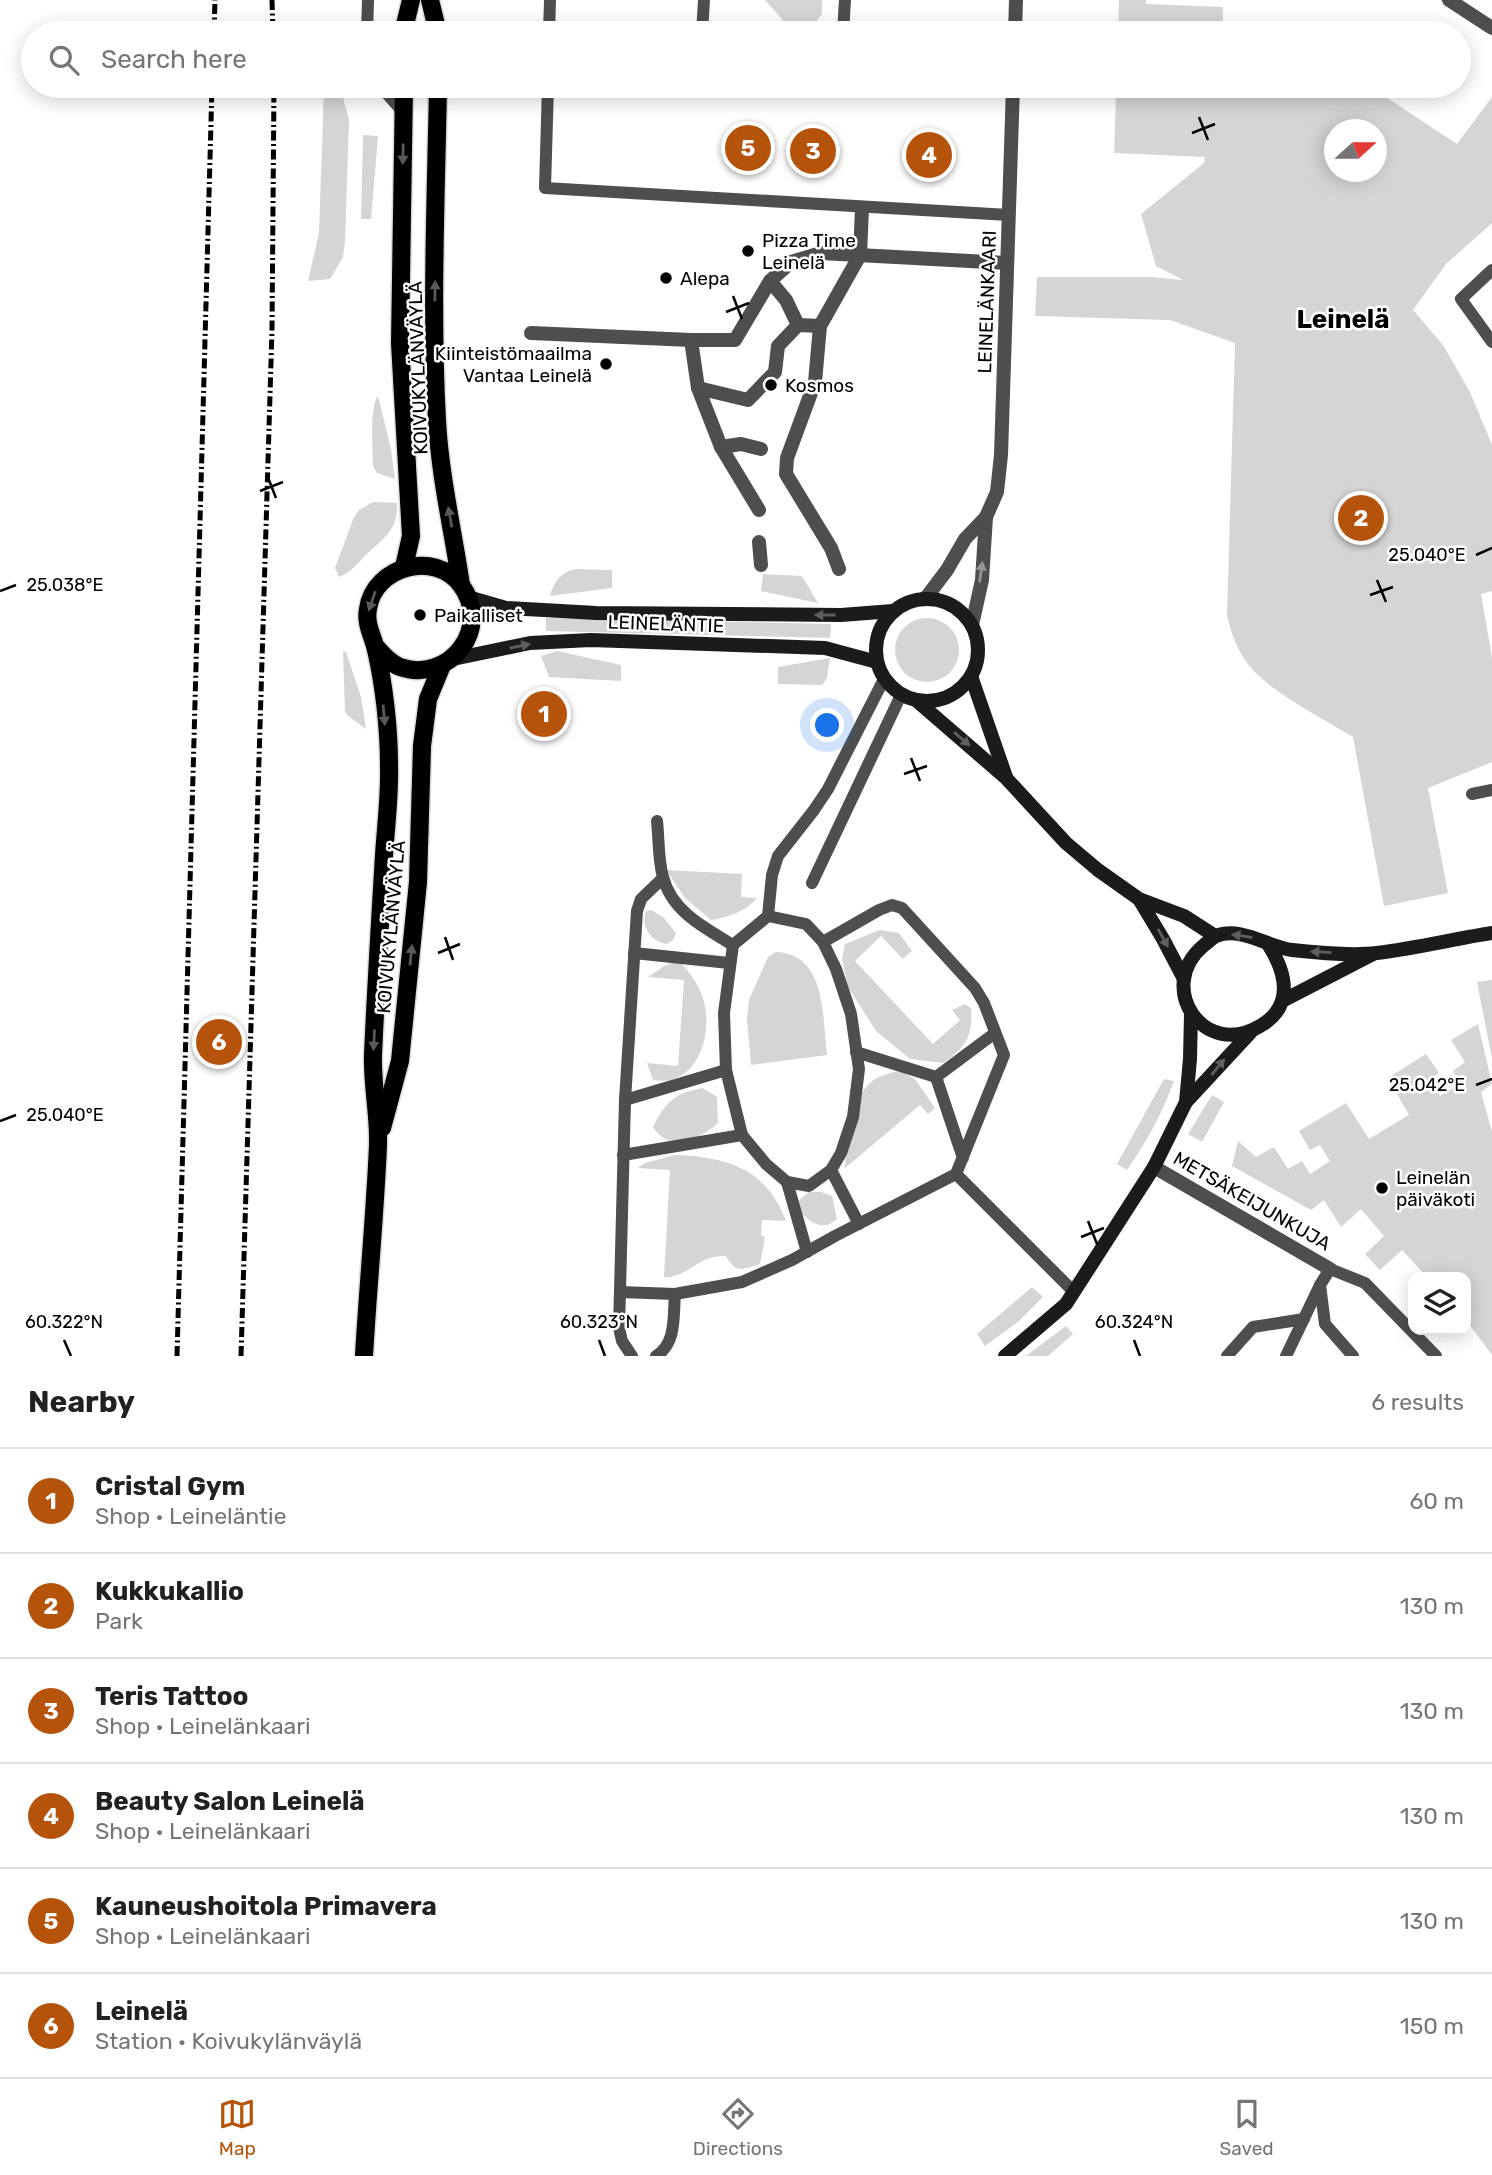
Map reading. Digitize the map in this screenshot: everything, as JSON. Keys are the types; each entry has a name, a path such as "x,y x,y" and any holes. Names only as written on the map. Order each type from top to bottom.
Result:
{"main road":[{"path":"406,21 411,0"},
{"path":"430,0 435,21"},
{"name":"KOIVUKYLÄNVÄYLÄ","path":"364,1356 378,1142 373,1060 389,765 376,647 370,634 368,609 373,592 385,578 404,567 411,536 400,343 404,98"},
{"name":"KOIVUKYLÄNVÄYLÄ","path":"378,1142 400,1061 418,882 422,746 428,699 448,662 465,646 470,635 472,617 446,494 437,424 435,346 438,98"},
{"path":"404,567 425,565 442,570 465,591"},
{"name":"LEINELÄNTIE","path":"465,591 506,608 596,613 841,615 893,611"},
{"path":"918,701 944,698 960,689 971,676 977,659 977,642 972,625 960,612 943,601 925,599 908,602 893,611 882,625 876,642 877,662 884,678 901,695 918,701 1006,778 1066,843 1098,870 1139,899 1184,916 1215,936 1249,935 1291,950 1374,953 1492,933"},
{"name":"LEINELÄNTIE","path":"448,662 530,643 591,640 825,648 877,662"},
{"path":"376,647 389,661 417,671 448,662"},
{"path":"971,676 1006,778"},
{"path":"1139,899 1184,979"},
{"path":"1186,1101 1191,1014 1185,998 1184,979 1189,962 1215,936"},
{"path":"1005,1356 1066,1304 1154,1167 1186,1101 1250,1033 1276,1014 1284,1000 1284,981 1279,962 1268,944"},
{"path":"1284,1000 1374,953"},
{"path":"1191,1014 1207,1029 1223,1035 1250,1033"}],"street":[{"path":"1015,21 1016,0"},
{"path":"1449,0 1492,28"},
{"name":"LEINELÄNKAARI","path":"925,599 947,570 965,539 986,517 997,492 1001,455 1013,98"},
{"path":"774,454 815,382 820,326 860,255 862,208"},
{"path":"531,333 734,340 770,281 791,262 821,253 1007,263"},
{"path":"770,281 786,300 798,325"},
{"path":"698,388 748,400 775,372 778,346 798,325 820,326"},
{"path":"691,340 698,388 721,447 759,510"},
{"path":"721,447 741,444 774,454 831,548 839,569"},
{"name":"LEINELÄNKAARI","path":"972,625 982,580 986,517"},
{"path":"759,542 761,565"},
{"name":"METSÄKEIJUNKUJA","path":"1154,1167 1330,1269"}],"lane":[{"path":"368,0 368,21"},
{"path":"549,21 550,0"},
{"path":"700,21 704,0"},
{"path":"844,21 845,0"},
{"path":"391,98 404,113"},
{"path":"548,98 545,188 1009,215"},
{"path":"1492,270 1461,299 1492,342"},
{"path":"768,916 806,924 824,942 851,1014 859,1069 853,1117 841,1153 831,1170 808,1186 787,1182 766,1164 742,1135 726,1070 724,1013 729,962 733,945 768,916 772,875 778,856 828,789 884,678"},
{"path":"812,883 901,695"},
{"path":"1472,794 1492,790"},
{"path":"657,821 663,878 674,901 688,917 733,945"},
{"path":"632,1356 622,1340 619,1328 625,1100 634,953 637,911 641,899 663,878"},
{"path":"620,1292 675,1294 742,1282 807,1252 956,1174 1004,1055 984,1003 975,988 902,908 891,905 879,910 824,942"},
{"path":"634,953 729,962"},
{"path":"936,1077 995,1033"},
{"path":"856,1052 936,1077"},
{"path":"625,1100 726,1070"},
{"path":"936,1077 962,1158"},
{"path":"623,1155 742,1135"},
{"path":"831,1170 859,1224"},
{"path":"956,1174 1074,1292"},
{"path":"787,1182 807,1252"},
{"path":"1286,1356 1330,1269 1365,1283 1436,1356"},
{"path":"1320,1285 1325,1324 1353,1356"},
{"path":"656,1356 665,1350 671,1339 675,1294"},
{"path":"1227,1356 1253,1327 1304,1319"}],"shaded area":[{"path":"765,0 822,0 822,14 816,21 783,21"},
{"path":"1119,0 1146,0 1146,4 1223,7 1223,21 1118,21"},
{"path":"1492,97 1492,223 1446,264 1413,310 1443,345 1470,392 1492,445 1492,591 1481,594 1492,658 1492,762 1428,788 1448,893 1384,906 1353,737 1294,702 1264,680 1243,657 1233,637 1227,616 1235,343 1170,320 1035,316 1037,277 1150,277 1183,280 1156,266 1141,214 1204,163 1205,157 1114,153 1116,98 1387,98 1457,144"},
{"path":"324,98 343,98 349,120 343,257 330,279 308,281 319,233"},
{"path":"363,135 378,136 371,219 361,219"},
{"path":"378,396 391,449 395,479 377,473 373,466 372,419"},
{"path":"373,502 397,503 392,528 353,568 339,577 335,568 354,517 359,510"},
{"path":"576,569 612,570 612,588 550,596 559,578"},
{"path":"763,574 802,576 818,603 761,591"},
{"path":"546,618 831,624 830,638 546,631"},
{"path":"927,618 950,627 959,650 950,673 927,682 904,673 895,650 904,627"},
{"path":"343,651 346,652 361,697 366,729 345,711"},
{"path":"557,651 621,665 621,681 549,677 541,656"},
{"path":"830,658 827,678 822,685 778,684 778,667"},
{"path":"666,870 742,874 741,897 757,898 736,913 711,920 685,898"},
{"path":"651,910 663,917 676,933 673,940 667,944 652,937 646,928 646,911"},
{"path":"880,930 899,933 912,951 903,959 881,936 855,961 933,1044 960,1020 952,1010 965,1004 971,1008 971,1026 966,1040 957,1052 943,1063 910,1059 876,1031 848,987 842,959 845,944"},
{"path":"776,952 793,955 805,964 813,975 822,1006 827,1055 751,1065 747,1019 749,1000 768,957"},
{"path":"679,960 690,973 703,998 706,1012 704,1041 691,1067 681,1075 669,1080 653,1080 647,1063 678,1066 684,980 648,977"},
{"path":"1492,980 1492,1059 1477,982"},
{"path":"1478,1024 1492,1084 1481,1092 1492,1132 1492,1355 1471,1327 1471,1272 1422,1272 1402,1250 1380,1270 1365,1254 1384,1236 1361,1209 1341,1227 1324,1200 1311,1210 1232,1166 1238,1141 1256,1157 1274,1147 1288,1169 1302,1161 1310,1174 1330,1161 1320,1145 1310,1150 1299,1131 1346,1103 1369,1139 1409,1115 1388,1078 1426,1054 1439,1073 1430,1079 1440,1096 1460,1084 1453,1071 1465,1062 1451,1040"},
{"path":"900,1071 915,1079 935,1108 928,1114 920,1105 845,1168 857,1106 864,1089 877,1078"},
{"path":"1164,1079 1174,1081 1154,1127 1127,1170 1117,1164"},
{"path":"703,1088 717,1097 718,1123 703,1134 685,1140 676,1141 659,1135 653,1127 667,1105 678,1096"},
{"path":"1212,1095 1224,1102 1202,1142 1188,1134"},
{"path":"675,1155 728,1163 756,1177 768,1189 786,1221 762,1220 761,1236 765,1237 760,1264 740,1269 733,1266 726,1256 716,1257 700,1262 680,1274 664,1277 670,1170 638,1168 645,1163"},
{"path":"809,1192 832,1196 837,1219 821,1225 806,1217 797,1208 798,1201"},
{"path":"1032,1287 1043,1297 1019,1321 985,1346 977,1334"},
{"path":"1066,1326 1073,1334 1048,1356 1026,1356"}],"railway":[{"path":"214,21 215,0"},
{"path":"272,0 273,21"},
{"path":"177,1356 212,98"},
{"path":"241,1356 272,329 274,98"}],"place":[{"name":"Kauneushoitola Primavera","path":"748,148"},
{"name":"Teris Tattoo","path":"813,151"},
{"name":"Beauty Salon Leinelä","path":"929,155"},
{"name":"Pizza Time Leinelä","path":"748,251"},
{"name":"Alepa","path":"666,278"},
{"name":"Kiinteistömaailma Vantaa Leinelä","path":"606,364"},
{"name":"Kosmos","path":"771,385"},
{"name":"Kukkukallio","path":"1361,518"},
{"name":"Paikalliset","path":"420,615"},
{"name":"Cristal Gym","path":"544,714"},
{"name":"Leinelä","path":"219,1042"},
{"name":"Leinelän päiväkoti","path":"1382,1188"}],"district":[{"name":"Leinelä","path":"1343,319"}]}
